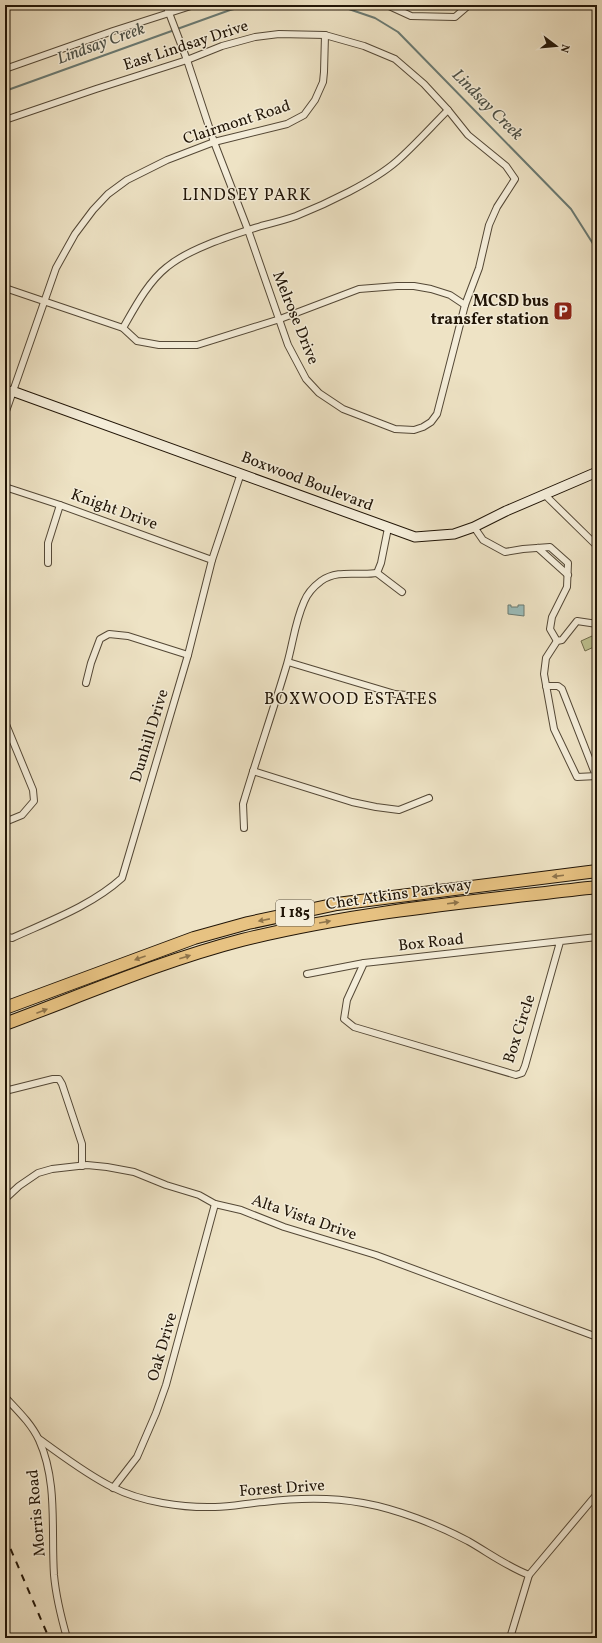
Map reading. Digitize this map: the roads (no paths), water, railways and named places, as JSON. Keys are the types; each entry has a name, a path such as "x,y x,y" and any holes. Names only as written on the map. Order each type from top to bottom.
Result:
{"highway":[{"name":"Chet Atkins Parkway","path":"5,1008 194,938 248,923 337,904 597,871"},
{"name":"Chet Atkins Parkway","path":"5,1024 160,966 241,941 299,927 374,913 597,887"}],"street":[{"name":"Melrose Drive","path":"166,5 187,60 214,142 280,319 288,345 306,379 319,393 343,409 395,429 414,430 423,428 431,422 437,414 465,305 479,268 490,225 497,207 513,183"},
{"path":"5,69 113,31 194,5"},
{"path":"387,5 411,16 444,17 454,17 469,5"},
{"name":"East Lindsay Drive","path":"5,120 187,60 222,46 255,37 279,34 325,35 364,46 394,59 424,84 468,135 506,166 515,179 513,183"},
{"name":"Clairmont Road","path":"5,414 8,390 45,302 56,268 75,234 93,210 108,194 127,180 167,160 214,142 287,124 304,115 315,100 323,82 325,35"},
{"path":"123,328 141,298 166,267 196,250 248,230 295,216 345,193 395,162 448,110"},
{"path":"5,288 123,328 137,341 159,345 179,346 211,342 280,319 360,289 414,286 431,289 450,295 465,305"},
{"name":"Boxwood Boulevard","path":"8,390 415,537 454,534 474,527 544,494 597,472"},
{"name":"Dunhill Drive","path":"5,936 12,938 65,914 110,889 122,878 188,655 212,560 240,473"},
{"name":"Knight Drive","path":"5,487 60,505 212,560"},
{"path":"544,494 597,546"},
{"path":"48,563 48,543 60,505"},
{"path":"474,527 483,540 505,552 550,547 568,563 567,587 552,617 550,629 557,641"},
{"path":"377,573 381,563 388,528"},
{"path":"538,548 568,575"},
{"path":"555,563 561,556"},
{"path":"377,573 402,592"},
{"path":"244,828 243,804 288,662 297,620 303,603 314,587 330,576 340,574 369,575 377,573"},
{"path":"546,686 558,686 562,689 596,776 577,778 554,729 546,686 544,674 546,658 557,641 562,640 577,621 597,624"},
{"path":"86,683 91,663 100,639 109,634 128,636 188,655"},
{"path":"288,662 395,694 419,696"},
{"path":"5,722 33,790 34,802 22,815 5,822"},
{"path":"253,771 352,802 384,808 399,810 430,798"},
{"name":"Box Road","path":"307,974 364,963 597,937"},
{"name":"Box Circle","path":"364,963 347,1000 344,1019 354,1027 516,1075 522,1073 526,1066 560,942"},
{"path":"5,1091 53,1079 59,1079 82,1144 82,1166"},
{"name":"Alta Vista Drive","path":"5,1199 19,1186 38,1173 52,1169 82,1166 107,1167 134,1172 166,1185 199,1195 215,1204 241,1210 284,1227 376,1255 597,1338"},
{"name":"Oak Drive","path":"113,1488 137,1457 156,1413 166,1385 215,1204"},
{"name":"Morris Road","path":"5,1397 25,1418 39,1439 50,1473 54,1575 58,1609 67,1638"},
{"name":"Forest Drive","path":"39,1439 79,1468 113,1488 159,1502 215,1507 264,1502 337,1498 365,1503 401,1513 437,1527 466,1540 511,1568 528,1575"},
{"path":"510,1638 528,1575 597,1494"}],"water":[{"path":"508,605 511,605 511,607 518,607 518,605 524,605 524,616 508,614"}],"waterway":[{"name":"Lindsay Creek","path":"5,91 230,10 250,5"},
{"name":"Lindsay Creek","path":"337,5 375,18 398,32 571,209 597,250"}],"railway":[{"path":"5,1536 49,1638"}],"place":[{"name":"MCSD bus transfer station","path":"563,311"}],"district":[{"name":"LINDSEY PARK","path":"247,195"},
{"name":"BOXWOOD ESTATES","path":"351,699"}]}
